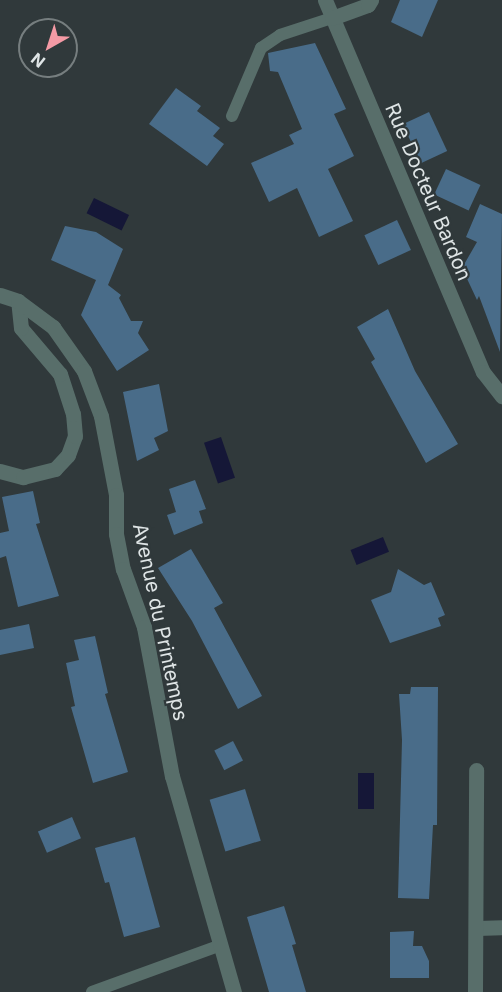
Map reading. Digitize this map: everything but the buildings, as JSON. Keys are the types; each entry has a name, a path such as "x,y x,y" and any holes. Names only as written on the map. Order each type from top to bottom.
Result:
{"street":[{"name":"Rue Docteur Bardon","path":"325,0 483,372 502,396"},
{"path":"332,18 368,5 371,0"},
{"name":"Avenue du Printemps","path":"0,296 18,301 53,327 84,370 100,416 116,495 116,534 123,569 144,627 171,776 234,992"},
{"path":"0,471 23,477 55,469 68,455 75,436 73,414 60,374 21,328 18,301"},
{"path":"475,992 476,770"},
{"path":"477,928 502,927"}],"lane":[{"path":"232,116 261,48 280,35 332,18"},
{"path":"92,992 221,945"}],"shaded area":[{"path":"94,198 129,215 122,230 87,213"},
{"path":"221,437 235,478 218,484 204,443"},
{"path":"383,537 389,552 357,565 351,550"},
{"path":"358,773 374,773 374,809 358,809"}]}
